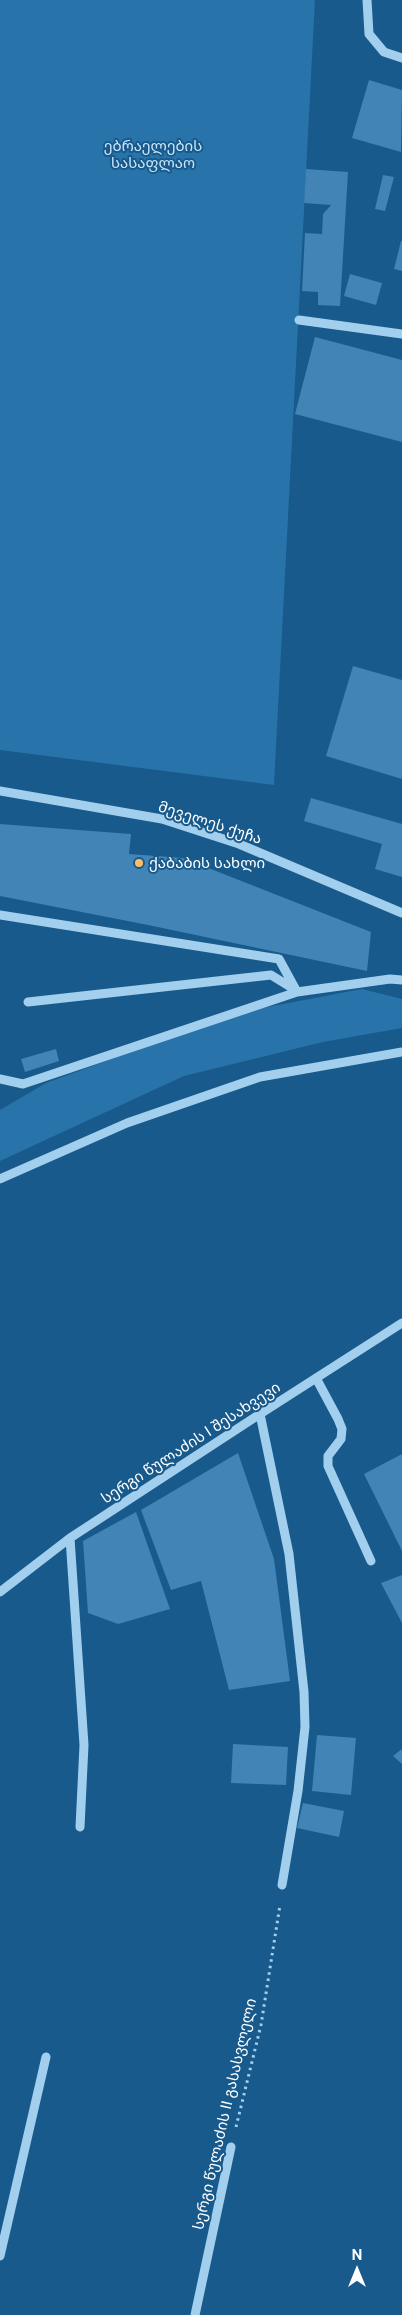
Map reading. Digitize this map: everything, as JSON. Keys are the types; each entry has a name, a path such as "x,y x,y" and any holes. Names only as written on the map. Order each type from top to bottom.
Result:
{"street":[{"path":"367,0 369,34 384,52 402,58"},
{"path":"299,320 402,334"},
{"name":"მეველეს ქუჩა","path":"0,791 162,819 239,844 402,912"},
{"path":"0,915 279,959 297,992"},
{"path":"28,1002 271,975 297,992"},
{"path":"0,1079 23,1084 297,992 402,980"},
{"path":"0,1179 127,1123 260,1077 402,1052"},
{"name":"სერგი წულაძის I შესახვევი","path":"0,1592 70,1538 402,1323"},
{"path":"316,1378 342,1429 341,1439 328,1456 328,1466 371,1560"},
{"path":"260,1414 289,1554 304,1692 305,1727 298,1791 282,1885"},
{"path":"70,1538 84,1745 80,1827"},
{"path":"0,2256 46,2057"},
{"name":"სერგი წულაძის II გასასვლელი","path":"195,2315 231,2147"}],"path":[{"name":"სერგი წულაძის II გასასვლელი","path":"231,2147 261,2026 278,1918"}],"green space":[{"name":"ებრაელების სასაფლაო","path":"0,0 315,0 274,785 0,750"},
{"path":"362,989 402,999 402,1028 323,1042 184,1076 0,1161 0,1110 46,1083 241,1012"}],"building":[{"path":"369,80 402,90 401,152 352,138"},
{"path":"306,169 348,172 340,306 318,305 318,292 302,291 305,233 322,234 323,214 331,205 304,203"},
{"path":"383,175 394,177 385,211 375,209"},
{"path":"402,241 402,271 394,269"},
{"path":"350,274 382,283 376,305 344,296"},
{"path":"315,337 402,360 402,442 295,414"},
{"path":"353,666 402,680 402,779 326,756"},
{"path":"311,798 402,824 402,877 375,869 382,844 304,821"},
{"path":"0,824 131,834 129,854 183,858 371,932 367,971 0,896"},
{"path":"56,1049 59,1061 25,1072 21,1059"},
{"path":"238,1453 274,1559 290,1681 229,1690 201,1581 171,1590 141,1510"},
{"path":"402,1454 402,1551 364,1474"},
{"path":"136,1512 170,1609 118,1624 88,1613 83,1541"},
{"path":"402,1575 402,1623 381,1583"},
{"path":"317,1735 356,1738 351,1795 312,1791"},
{"path":"233,1744 288,1747 286,1785 231,1783"},
{"path":"402,1749 402,1764 393,1756"},
{"path":"303,1803 344,1811 339,1837 297,1828"}],"place":[{"name":"ქაბაბის სახლი","path":"139,863"}]}
